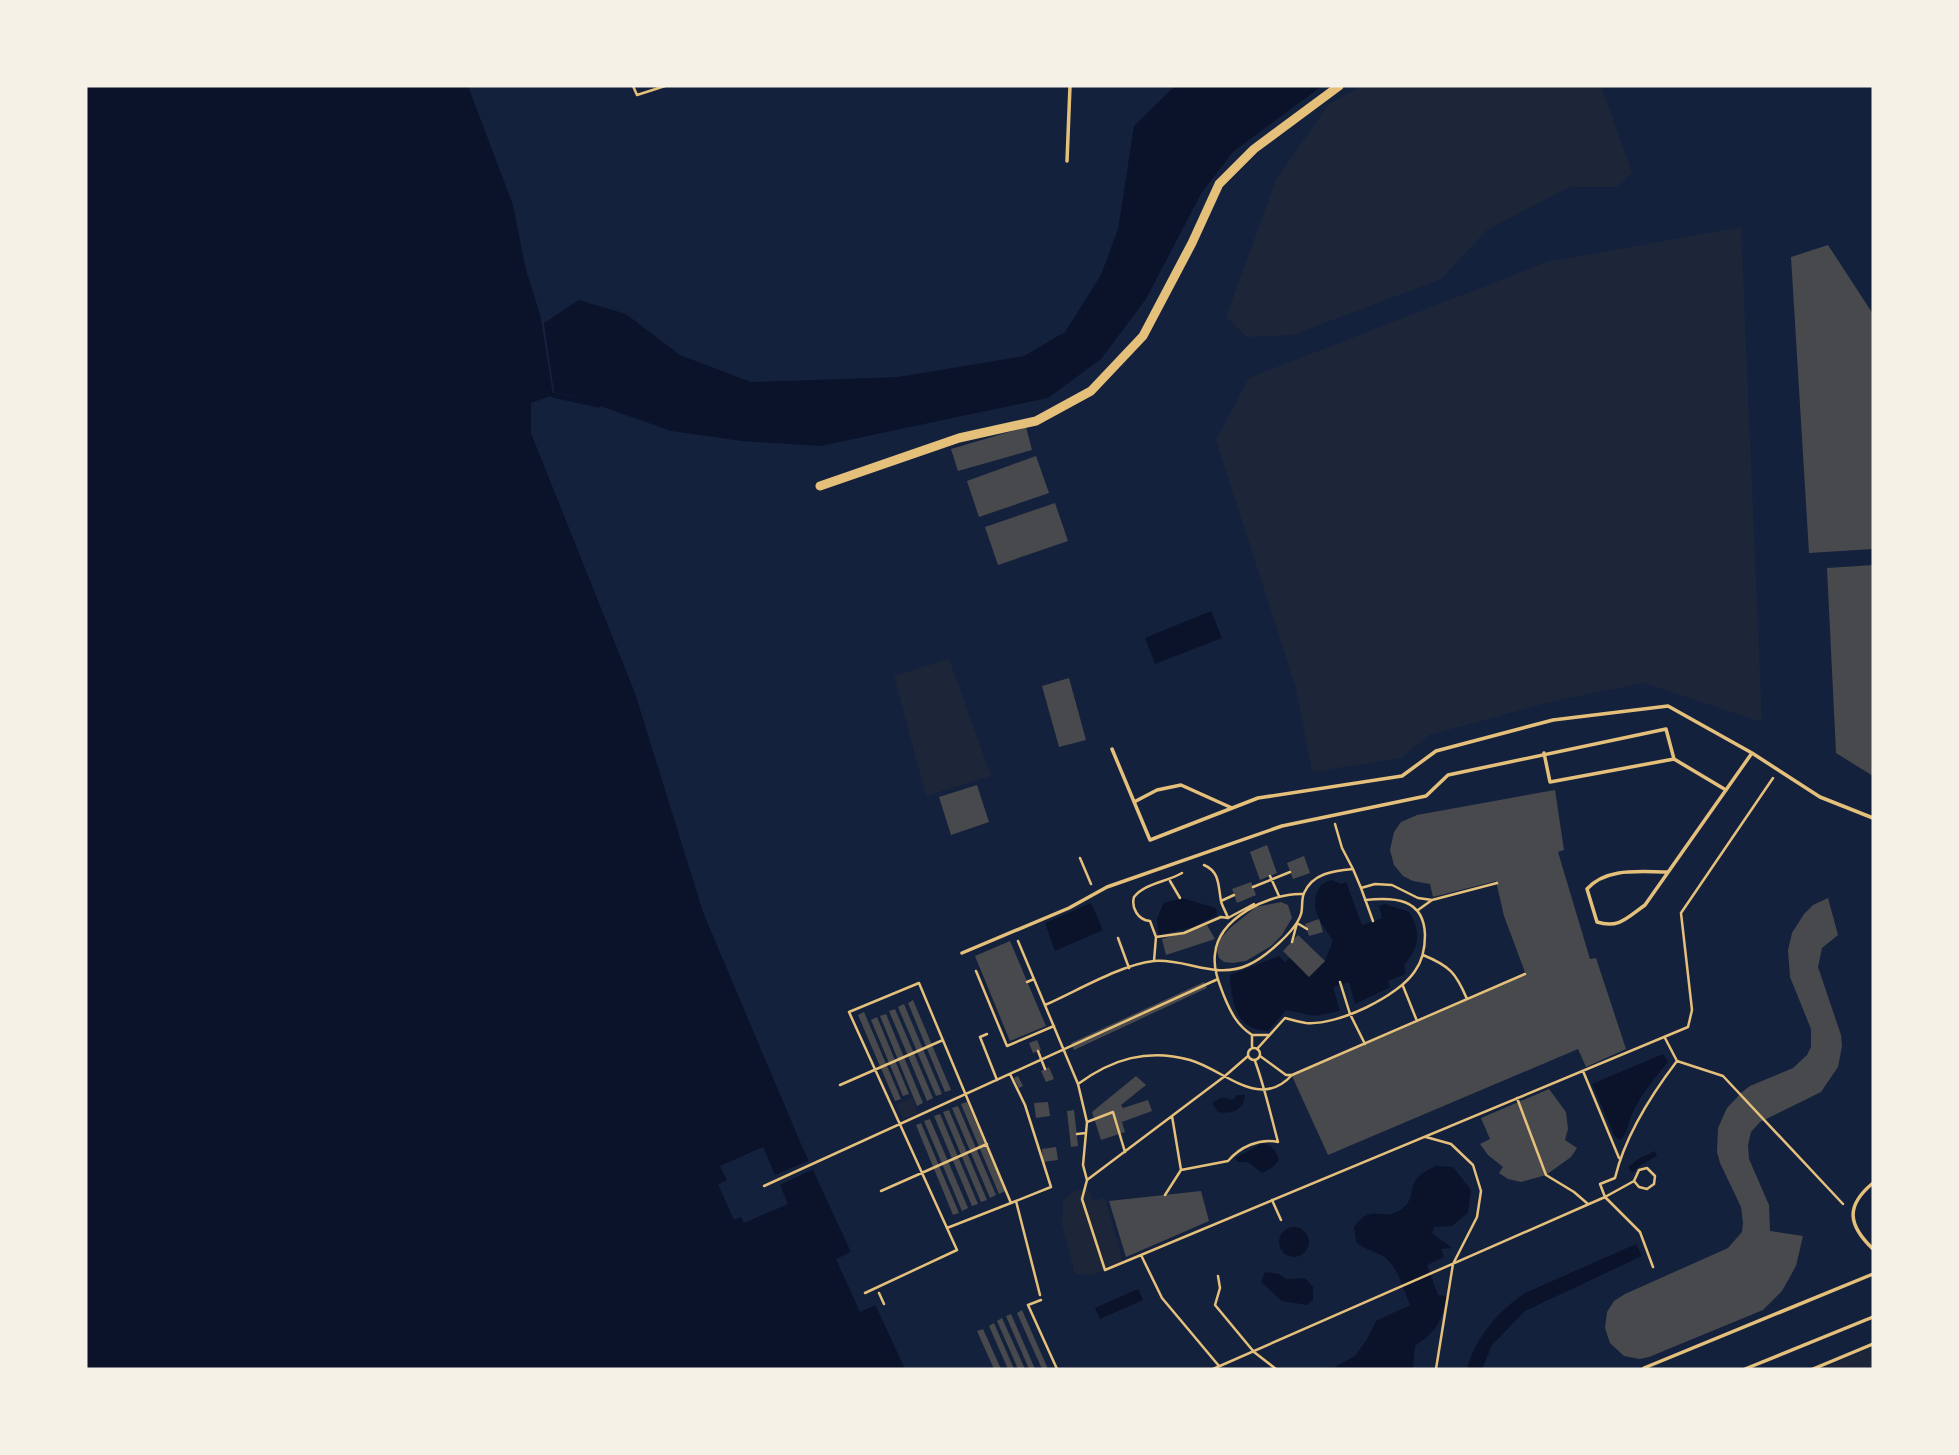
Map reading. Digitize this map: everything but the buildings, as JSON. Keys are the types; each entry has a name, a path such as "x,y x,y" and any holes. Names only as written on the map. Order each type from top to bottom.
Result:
{"street":[{"path":"820,486 959,438 1036,421 1091,391 1143,336 1192,243 1219,184 1254,149 1339,86"}],"lane":[{"path":"1067,161 1070,86"},
{"path":"1112,749 1150,840 1258,798 1402,776 1436,751 1553,720 1668,706 1752,753 1820,797 1873,818"},
{"path":"962,953 1069,908 1107,887 1282,826 1426,796 1448,775 1666,729 1674,759"},
{"path":"1544,753 1550,782 1674,759 1726,790"},
{"path":"1668,872 1608,874 1594,881 1587,889 1597,922 1609,926 1622,922 1645,905 1752,753"},
{"path":"1134,802 1157,790 1181,785 1233,808"},
{"path":"1873,1183 1859,1194 1853,1214 1858,1234 1873,1249"},
{"path":"1644,1368 1873,1274"},
{"path":"1745,1369 1873,1317"},
{"path":"1813,1369 1873,1344"}],"path":[{"path":"633,86 637,95 665,86"},
{"path":"1014,932 1078,1084 1087,1122 1083,1165 1087,1180 1082,1199 1105,1270 1688,1027 1692,1010 1681,914 1778,770"},
{"path":"1332,816 1342,848 1373,921"},
{"path":"1080,858 1095,894"},
{"path":"1200,864 1214,872 1228,918"},
{"path":"1292,942 1301,914 1303,894 1315,878 1353,869"},
{"path":"1154,961 1156,937 1150,921 1137,914 1133,903 1138,892 1170,881 1185,870"},
{"path":"1253,887 1290,872"},
{"path":"1271,878 1279,896"},
{"path":"1170,881 1180,898"},
{"path":"1418,910 1432,900 1497,883"},
{"path":"1361,888 1375,884 1392,885 1418,898 1432,900"},
{"path":"1268,1035 1252,1035 1238,1026 1215,970 1217,941 1229,926 1254,906 1279,896 1303,894"},
{"path":"1221,901 1234,895"},
{"path":"1087,1180 1225,1076 1285,1018 1308,1023 1350,1014 1403,986 1416,970 1423,955 1424,924 1418,910 1391,898 1366,900"},
{"path":"1156,937 1184,933 1254,906"},
{"path":"1297,923 1307,929"},
{"path":"1045,1005 1129,968 1154,961 1225,972 1248,965 1271,950 1297,923"},
{"path":"1118,938 1129,968"},
{"path":"1423,955 1437,960 1458,976 1467,999"},
{"path":"976,971 1007,1046 1054,1026"},
{"path":"1252,1035 1254,1048 1260,1056 1286,1075 1292,1075 1525,974"},
{"path":"1027,982 1034,979"},
{"path":"764,1186 1218,979"},
{"path":"865,1293 957,1251 849,1012 919,982 1014,1202 1040,1298 1028,1305 1057,1369"},
{"path":"1340,982 1350,1014 1365,1044"},
{"path":"1403,986 1417,1021"},
{"path":"987,1034 980,1037 997,1080"},
{"path":"1664,1037 1677,1061 1723,1076 1853,1214"},
{"path":"841,1085 944,1040"},
{"path":"1038,1051 1045,1069"},
{"path":"1078,1084 1099,1069 1121,1060 1166,1055 1189,1060 1242,1086 1263,1090 1282,1086 1292,1075"},
{"path":"1181,1170 1228,1161 1260,1141 1278,1142 1262,1078 1255,1061 1248,1056"},
{"path":"1255,1061 1260,1056"},
{"path":"1653,1267 1640,1232 1605,1198 1600,1184 1615,1178 1619,1159 1656,1088 1677,1061"},
{"path":"1583,1071 1619,1159"},
{"path":"947,1228 1051,1187 1025,1105 1010,1074"},
{"path":"1517,1098 1546,1175 1588,1204"},
{"path":"1087,1122 1113,1112 1125,1152"},
{"path":"1166,1195 1181,1170 1172,1116"},
{"path":"1077,1134 1086,1133"},
{"path":"1425,1137 1451,1144 1473,1165 1481,1191 1477,1217 1453,1264 1436,1369"},
{"path":"881,1191 987,1144"},
{"path":"1213,1369 1605,1198 1634,1181 1636,1173 1643,1168 1651,1170 1655,1176 1654,1184 1647,1189 1639,1187 1634,1181"},
{"path":"1272,1200 1281,1220"},
{"path":"1141,1255 1162,1298 1219,1367"},
{"path":"1217,1276 1220,1288 1215,1305 1254,1352 1276,1369"},
{"path":"879,1293 884,1304"}],"shaded area":[{"path":"86,86 468,86 513,205 526,270 540,314 553,395 531,403 531,433 635,693 703,912 801,1144 905,1369 86,1369"},
{"path":"1175,86 1322,86 1233,152 1202,192 1146,299 1101,359 1048,398 820,446 742,441 671,431 554,392 544,323 579,300 626,314 680,355 751,382 898,377 1024,356 1065,332 1101,275 1118,229 1134,126"},
{"path":"1362,86 1601,86 1632,172 1618,187 1569,187 1487,230 1441,279 1293,335 1247,337 1226,317 1276,180 1328,105"},
{"path":"1741,227 1762,722 1644,683 1550,702 1429,735 1401,758 1312,772 1296,688 1216,440 1249,378 1547,262"},
{"path":"1211,611 1222,638 1155,664 1145,638"},
{"path":"949,659 991,776 926,796 894,676"},
{"path":"1332,880 1341,884 1346,882 1362,925 1382,918 1379,906 1385,904 1409,912 1416,926 1417,939 1413,952 1404,965 1406,974 1388,981 1390,987 1355,1004 1349,982 1333,987 1340,1011 1315,1016 1286,1010 1268,1031 1248,1026 1234,1005 1230,975 1279,956 1285,962 1290,958 1310,976 1325,961 1333,941 1318,917 1315,906 1319,889"},
{"path":"1182,898 1216,908 1217,915 1193,927 1159,935 1157,918 1164,903"},
{"path":"1091,903 1103,930 1055,951 1045,923"},
{"path":"1663,1054 1668,1062 1639,1100 1620,1140 1615,1137 1592,1084"},
{"path":"1237,1095 1245,1095 1244,1100 1240,1108 1232,1112 1218,1112 1212,1103 1222,1097 1233,1100"},
{"path":"912,1098 918,1113 903,1119 897,1104"},
{"path":"1263,1143 1274,1149 1279,1160 1262,1173 1248,1162 1238,1162 1235,1158"},
{"path":"1655,1151 1657,1156 1632,1173 1628,1167"},
{"path":"1436,1166 1453,1167 1471,1190 1468,1213 1452,1226 1434,1227 1432,1233 1452,1248 1441,1249 1444,1257 1427,1265 1438,1295 1447,1296 1437,1325 1415,1346 1413,1369 1318,1369 1335,1367 1355,1356 1376,1321 1410,1305 1391,1264 1381,1255 1356,1242 1354,1227 1367,1215 1396,1213 1406,1206 1416,1180"},
{"path":"1088,1188 1093,1201 1105,1198 1123,1262 1093,1275 1075,1274 1062,1224 1063,1201 1073,1192"},
{"path":"1294,1227 1305,1231 1309,1242 1305,1253 1294,1257 1283,1253 1279,1242 1283,1231"},
{"path":"1636,1244 1642,1256 1525,1311 1492,1345 1482,1369 1467,1369 1482,1336 1515,1300 1525,1293"},
{"path":"1265,1272 1279,1274 1286,1279 1305,1278 1313,1287 1313,1300 1307,1305 1282,1301 1261,1282"},
{"path":"1138,1289 1143,1300 1100,1319 1095,1308"},
{"path":"1873,1347 1873,1369 1820,1369"}],"pier":[{"path":"763,1147 775,1175 812,1159 816,1168 780,1185 788,1204 744,1223 741,1217 734,1220 718,1184 727,1180 720,1166"},
{"path":"853,1251 878,1304 860,1312 836,1259"}],"waterway":[{"path":"553,395 598,405"}]}
